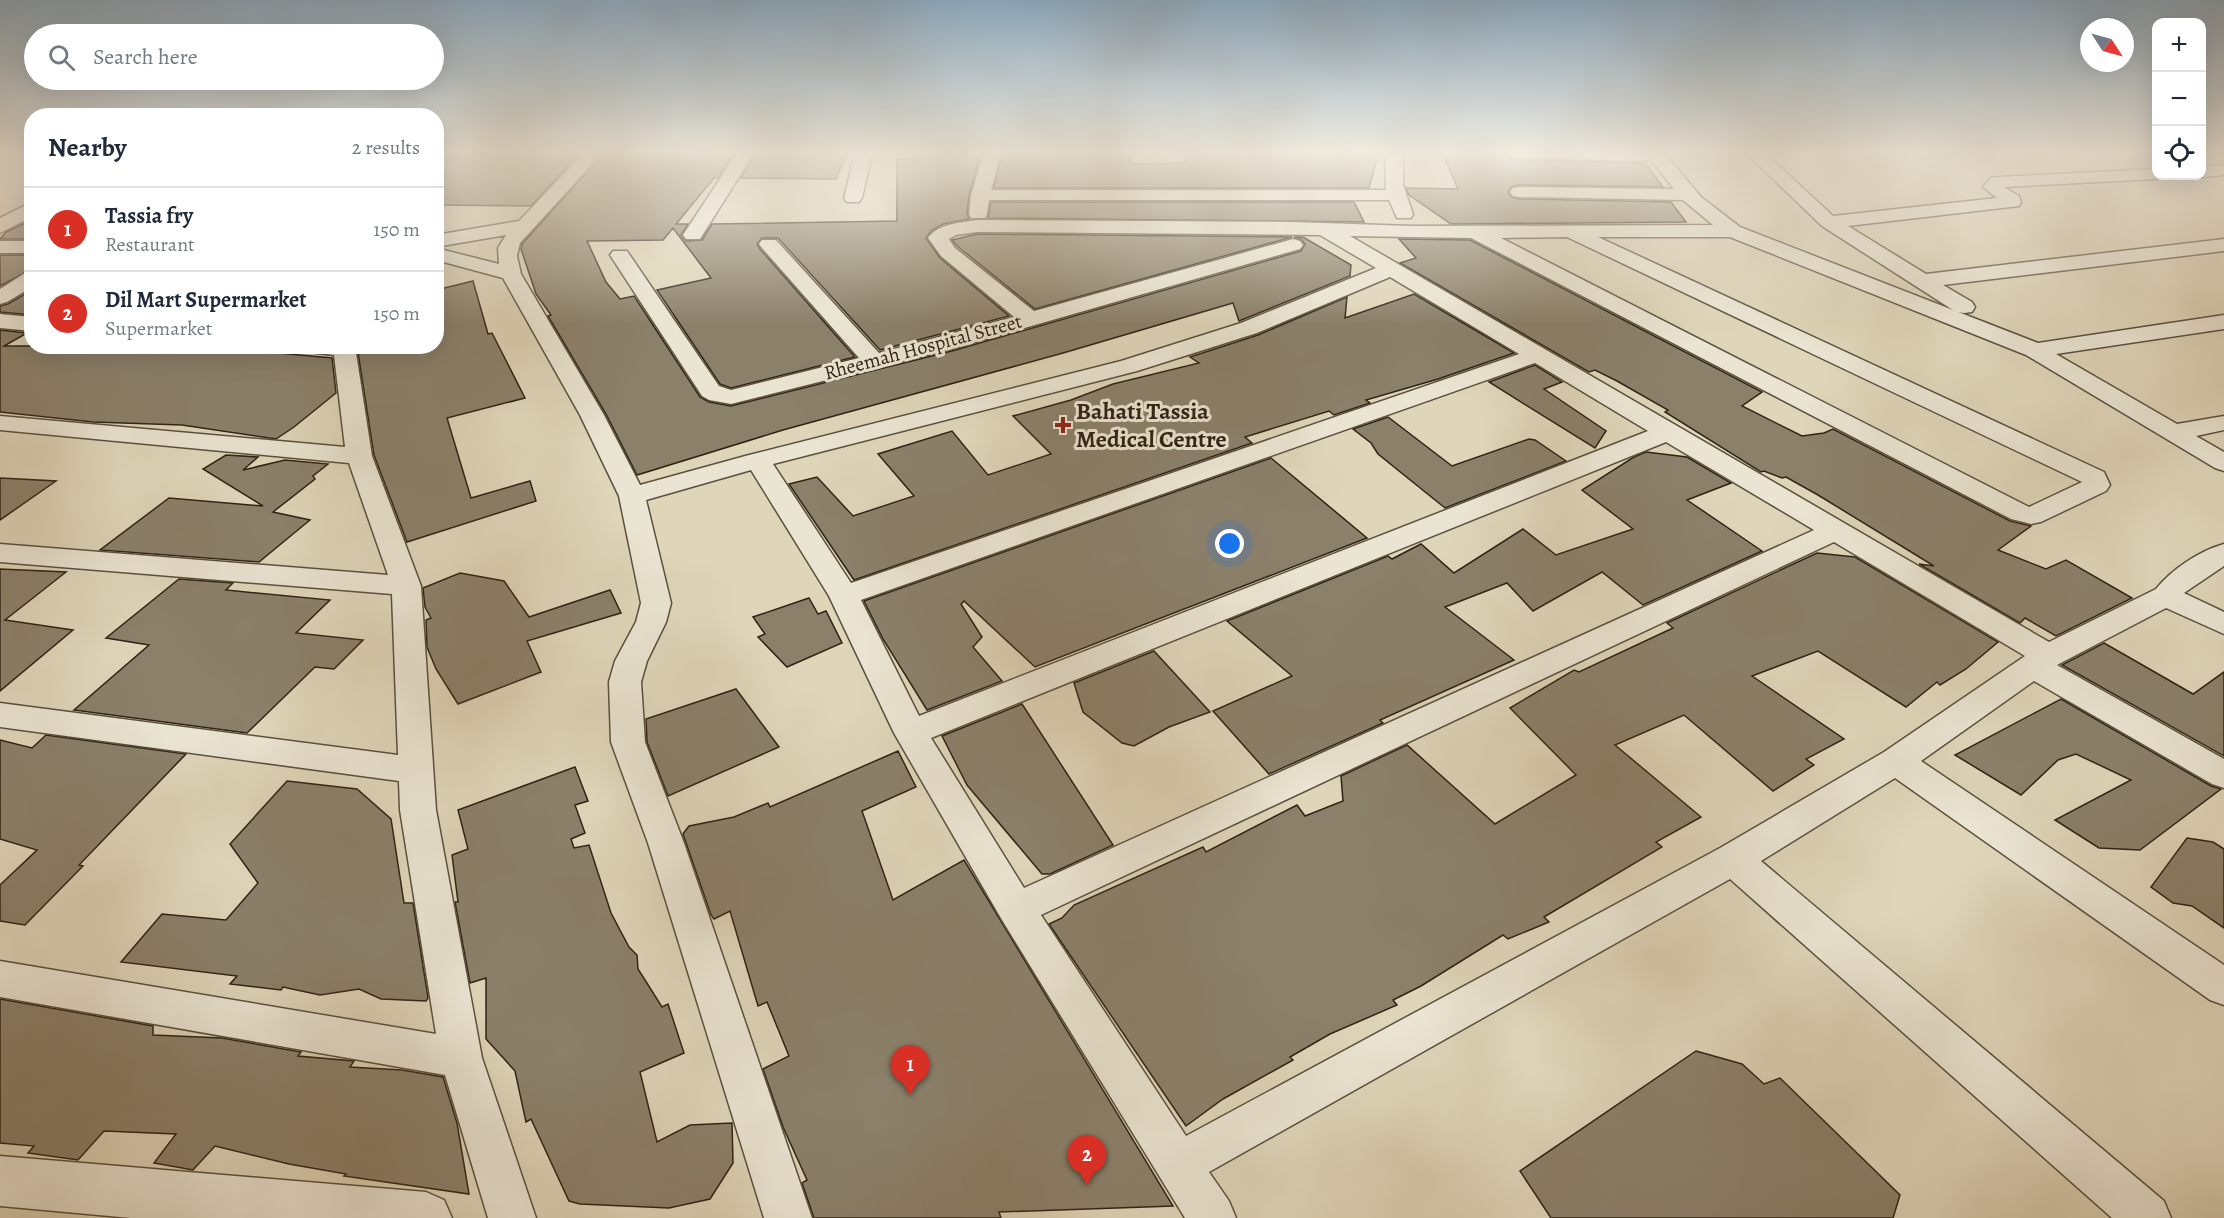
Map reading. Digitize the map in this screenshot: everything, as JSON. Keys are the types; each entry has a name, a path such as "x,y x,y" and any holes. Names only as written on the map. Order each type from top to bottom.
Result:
{"street":[{"path":"540,210 507,246 511,274 592,415 632,496 656,603 651,622 631,660 625,682 624,699 628,742 666,843 788,1218"},
{"path":"693,235 709,210"},
{"path":"978,226 979,210"},
{"path":"1402,210 1412,232"},
{"path":"1707,210 1733,231 2034,350 2224,322"},
{"path":"1816,210 1829,222 1921,281 2176,432 2224,463"},
{"path":"1829,222 1940,210"},
{"path":"0,227 24,213"},
{"path":"444,241 525,226"},
{"path":"1029,318 948,252 938,238 950,230 978,226 1412,232 1733,231"},
{"path":"1323,229 1835,531 2224,775"},
{"path":"1475,232 2021,513 2031,516 2097,484 2095,478 1569,231"},
{"path":"769,244 874,361"},
{"path":"1921,281 2224,244"},
{"name":"Rheemah Hospital Street","path":"620,255 710,391 717,396 737,396 874,361 1293,245"},
{"path":"0,247 24,247"},
{"path":"444,256 511,274"},
{"path":"632,496 758,460 1129,366 1249,328 1391,269"},
{"path":"0,298 24,282"},
{"path":"0,321 24,323"},
{"path":"345,354 359,456 406,586 418,810 461,1058 512,1218"},
{"path":"844,596 1537,355"},
{"path":"0,423 359,456"},
{"path":"2176,432 2224,423"},
{"path":"911,733 1668,432"},
{"path":"758,460 844,596 911,733 1016,909 1212,1218"},
{"path":"1016,909 1835,531"},
{"path":"0,553 406,586"},
{"path":"1178,1165 1733,859 1896,761 2042,662 2166,596 2176,582 2224,553"},
{"path":"2166,596 2224,624"},
{"path":"0,715 416,770"},
{"path":"1896,761 2224,987"},
{"path":"1733,859 2146,1218"},
{"path":"0,979 461,1058"},
{"path":"0,1181 426,1218"}],"building":[{"path":"553,210 688,210 676,224 688,224 681,235 686,241 702,240 712,224 897,221 897,210 967,210 969,219 943,224 931,231 926,238 940,258 1009,316 880,350 778,238 762,238 757,244 760,249 855,357 731,388 720,384 657,290 711,278 673,228 663,240 587,241 606,282 620,299 634,296 700,397 709,402 731,406 952,351 1301,251 1305,244 1301,239 1294,237 1303,237 1351,265 1350,276 1239,321 1233,303 1063,353 783,430 637,475 606,414 548,316 551,315 536,294 521,249 522,244"},
{"path":"990,210 1358,210 1364,222 988,218"},
{"path":"1430,210 1677,210 1686,222 1451,224"},
{"path":"24,224 24,239 0,239 6,232"},
{"path":"977,234 1292,237 1035,309 952,240"},
{"path":"1399,239 1470,240 1762,392 1742,406 1802,436 1824,433 1833,429 2010,521 2031,526 1998,550 2046,569 2066,560 2132,598 2056,636 2025,618 2020,623 1919,564 1934,566 1818,495 1786,477 1761,472 1665,412 1668,410 1595,370 1589,372 1400,263 1416,258"},
{"path":"0,255 24,255 24,273 0,286"},
{"path":"473,281 488,334 492,333 525,398 447,418 471,498 530,481 536,501 407,542 374,455 358,354 444,354 444,288"},
{"path":"1414,294 1514,353 1366,400 1370,403 1334,415 1329,411 1245,437 1252,443 854,580 789,484 817,477 853,516 914,496 878,454 952,431 988,475 1051,454 1013,416 1071,400 1113,384 1199,363 1190,357 1258,335 1347,297 1345,318"},
{"path":"24,295 24,314 0,312 0,306"},
{"path":"0,330 24,333 4,346 24,346 24,354 289,354 332,358 336,393 276,439 182,425 93,422 0,412"},
{"path":"1535,365 1562,382 1544,389 1606,431 1595,448 1489,382"},
{"path":"1388,417 1452,466 1529,439 1535,440 1566,461 1445,508 1378,454 1371,443 1353,429"},
{"path":"1646,452 1687,457 1731,483 1687,500 1762,551 1643,605 1602,572 1533,611 1507,583 1445,607 1514,660 1380,720 1383,723 1269,774 1213,711 1292,676 1227,621 1388,556 1392,559 1421,544 1454,573 1523,529 1556,555 1633,529 1582,490 1634,457"},
{"path":"226,455 258,457 243,470 285,460 328,464 313,476 315,479 273,512 310,520 259,562 100,550 169,498 263,506 203,469"},
{"path":"1271,458 1367,538 1035,667 964,601 961,604 982,637 973,647 1002,681 927,710 883,639 864,601"},
{"path":"0,478 56,481 0,520"},
{"path":"1817,553 1855,557 1998,642 1966,669 1940,685 1937,682 1906,707 1818,651 1752,676 1844,739 1806,759 1814,765 1773,791 1684,715 1615,745 1701,817 1656,842 1662,847 1544,917 1549,922 1508,939 1503,935 1421,986 1393,1000 1397,1005 1330,1034 1290,1057 1293,1060 1223,1099 1186,1126 1049,924 1062,918 1074,905 1203,847 1206,852 1297,805 1305,816 1343,801 1341,776 1407,745 1495,824 1576,775 1510,708 1574,670 1579,672 1673,628 1667,623"},
{"path":"0,569 66,572 5,620 73,630 0,691"},
{"path":"460,573 504,581 529,617 610,590 621,613 527,641 541,672 458,704 436,669 427,647 426,620 431,618 425,607 423,588"},
{"path":"179,579 233,583 226,590 330,600 296,633 363,640 334,669 315,667 247,733 74,710 149,645 106,638"},
{"path":"809,598 818,614 826,611 842,643 787,667 758,637 765,634 753,617"},
{"path":"2104,643 2193,694 2224,672 2224,756 2062,665"},
{"path":"1154,651 1210,712 1169,727 1134,746 1122,743 1083,712 1074,683"},
{"path":"736,689 779,747 668,796 647,742 646,719"},
{"path":"2061,699 2211,786 2221,789 2140,850 2099,848 2055,820 2131,780 2076,754 2058,760 2021,795 1955,755"},
{"path":"1022,704 1113,845 1050,874 1042,874 967,785 942,736"},
{"path":"46,735 186,754 79,865 83,866 25,925 0,921 0,885 37,850 0,839 0,740 32,748"},
{"path":"898,751 916,787 862,811 893,900 964,860 1173,1206 999,1212 1001,1218 814,1218 802,1183 807,1180 783,1127 763,1069 789,1056 767,1002 758,1006 730,911 714,919 711,915 683,834 689,826 734,817 768,803 770,807"},
{"path":"575,767 588,801 575,805 585,833 571,839 574,848 589,845 611,913 629,947 637,955 638,969 662,1007 668,1004 684,1053 640,1072 657,1142 690,1125 732,1123 733,1163 710,1199 669,1208 580,1204 569,1201 531,1119 526,1122 515,1071 486,1039 486,978 470,983 455,902 458,902 452,855 468,849 458,810"},
{"path":"287,781 357,789 391,819 404,903 413,903 428,998 426,1001 381,999 359,989 320,995 283,987 281,990 230,984 237,976 121,962 162,914 226,920 258,883 230,844"},
{"path":"2187,838 2213,842 2224,849 2224,928 2192,906 2173,903 2151,887"},
{"path":"0,999 153,1026 153,1035 222,1038 301,1052 298,1056 354,1061 350,1067 402,1070 443,1077 457,1123 469,1194 344,1176 346,1174 289,1164 215,1146 193,1170 154,1163 176,1134 104,1131 78,1160 28,1153 34,1146 0,1143"},
{"path":"1696,1051 1742,1064 1764,1084 1780,1078 1900,1195 1893,1218 1551,1218 1520,1171"}],"place":[{"name":"Bahati Tassia Medical Centre","path":"1063,425"},
{"name":"Tassia fry","path":"910,1095"},
{"name":"Dil Mart Supermarket","path":"1087,1185"}]}
